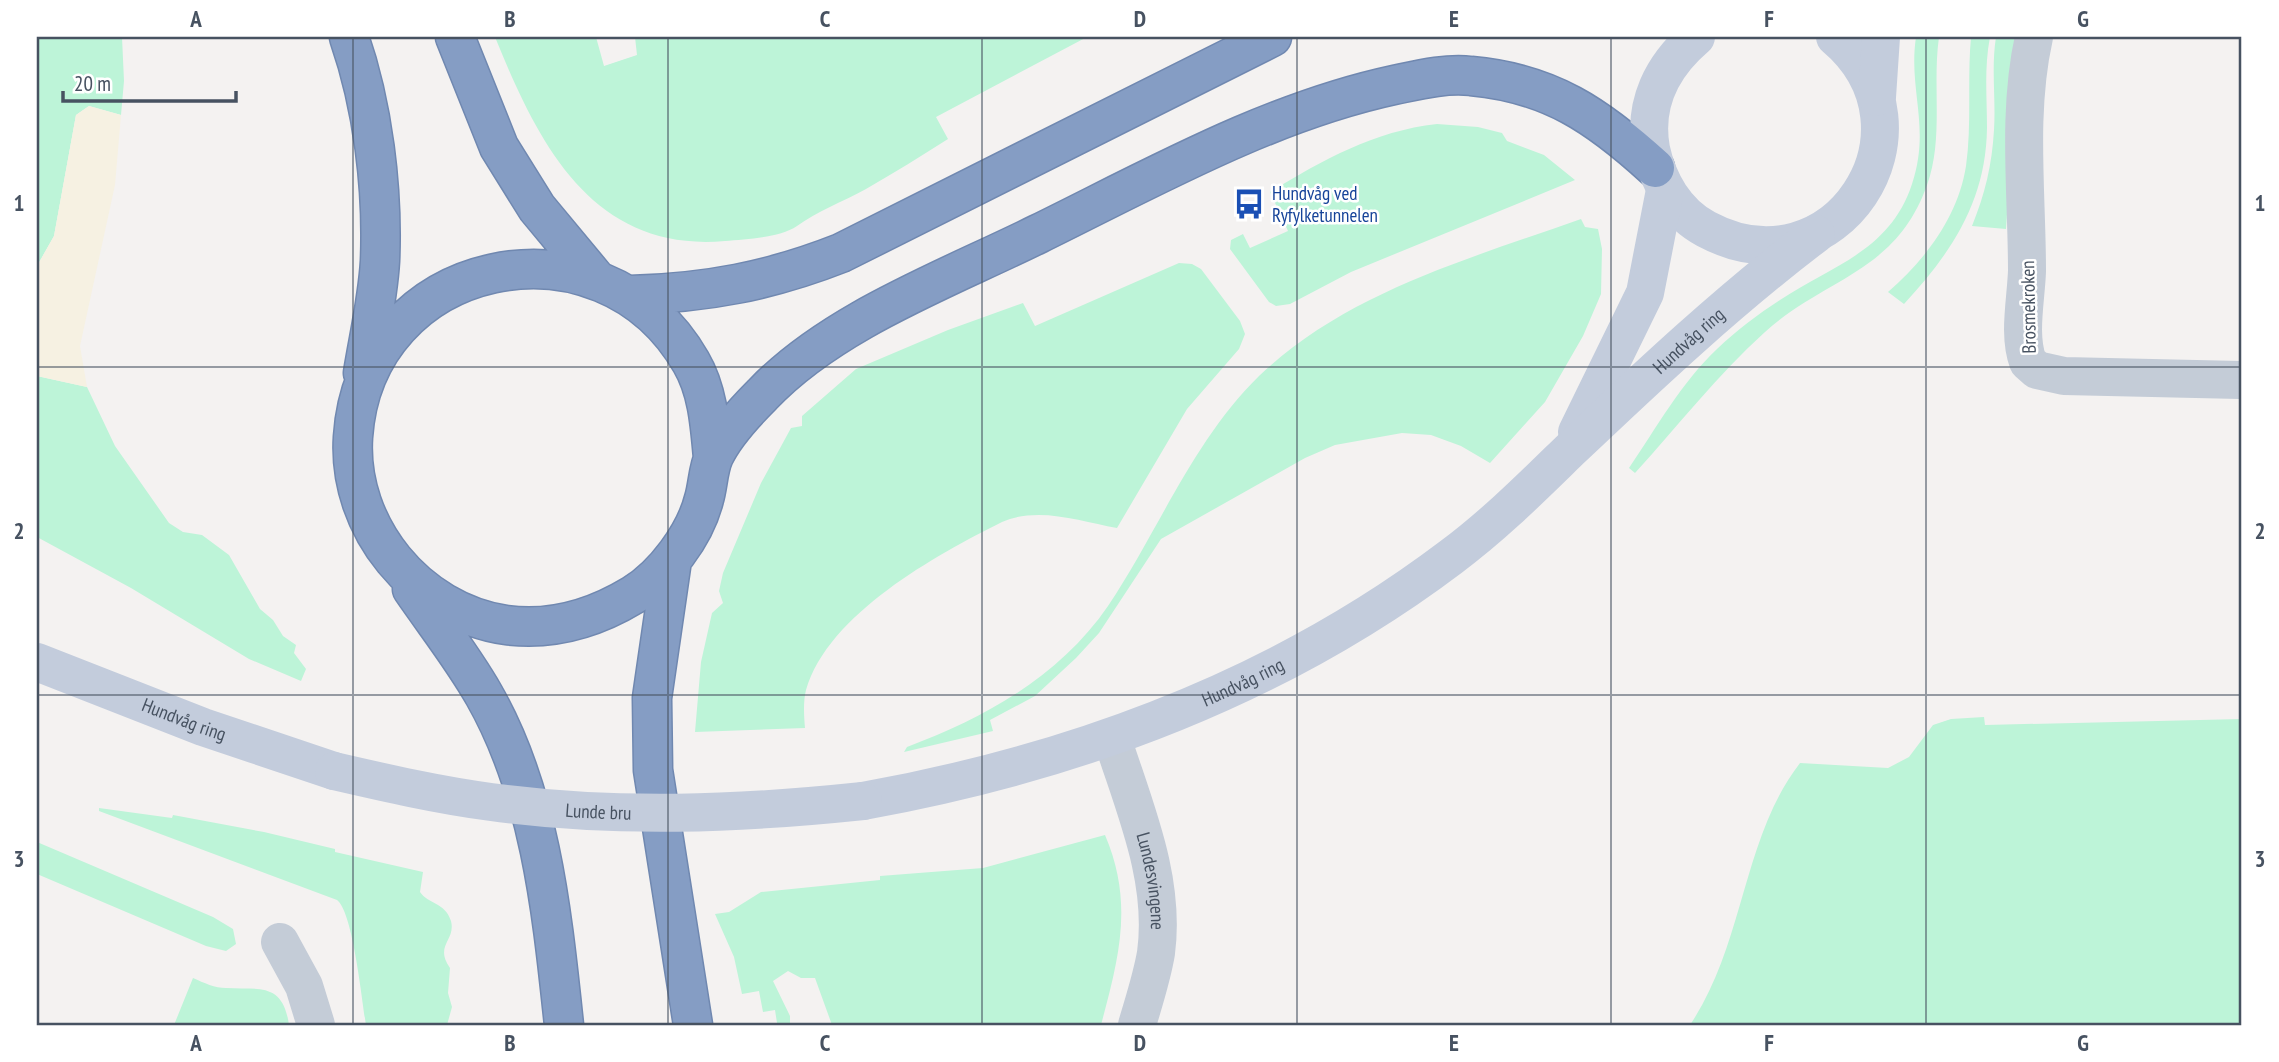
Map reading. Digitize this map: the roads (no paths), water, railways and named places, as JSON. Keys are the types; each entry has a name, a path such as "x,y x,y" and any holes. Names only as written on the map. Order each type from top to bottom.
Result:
{"highway":[{"path":"348,37 370,121 378,187 380,261 353,438 355,480 368,520 484,696 521,777 541,852 564,1025"},
{"path":"455,37 499,146 537,208 596,279"},
{"path":"630,295 689,294 736,285 790,273 841,253 1272,37"},
{"path":"713,458 763,393 840,334 1139,184 1290,116 1352,94 1417,80 1467,75 1523,85 1583,109 1614,131 1660,179"},
{"path":"360,397 380,352 412,314 452,286 499,270 548,267 596,279 630,295 666,326 694,366 709,410 713,458 703,505 673,560 639,592 598,614 553,626 506,625 461,612 421,589 389,555"},
{"path":"673,560 652,698 653,770 693,1025"}],"main road":[{"path":"1696,37 1678,52 1662,76 1651,103 1648,134 1660,179 1680,209 1699,225 1721,237 1769,246 1816,234"},
{"path":"1835,37 1850,49 1867,73 1877,99"},
{"path":"1877,99 1881,37"},
{"name":"Hundvåg ring","path":"863,802 1025,766 1112,738 1221,693 1301,652 1400,592 1451,557 1501,516 1750,284 1843,216 1863,191 1876,162 1881,131 1877,99"},
{"name":"Hundvåg ring","path":"1567,453 1645,293 1660,179"},
{"name":"Hundvåg ring","path":"37,662 203,727 334,771"},
{"name":"Lunde bru","path":"334,771 446,795 557,810 668,815 778,810 863,802"}],"street":[{"name":"Brosmekroken","path":"2034,37 2025,98 2027,239 2024,332 2028,362 2037,370 2064,376 2240,380"},
{"name":"Lundesvingene","path":"1112,738 1151,861 1155,886 1156,950 1137,1025"},
{"path":"280,942 304,986 316,1025"}],"place":[{"name":"Hundvåg ved Ryfylketunnelen","path":"1249,204"}]}
